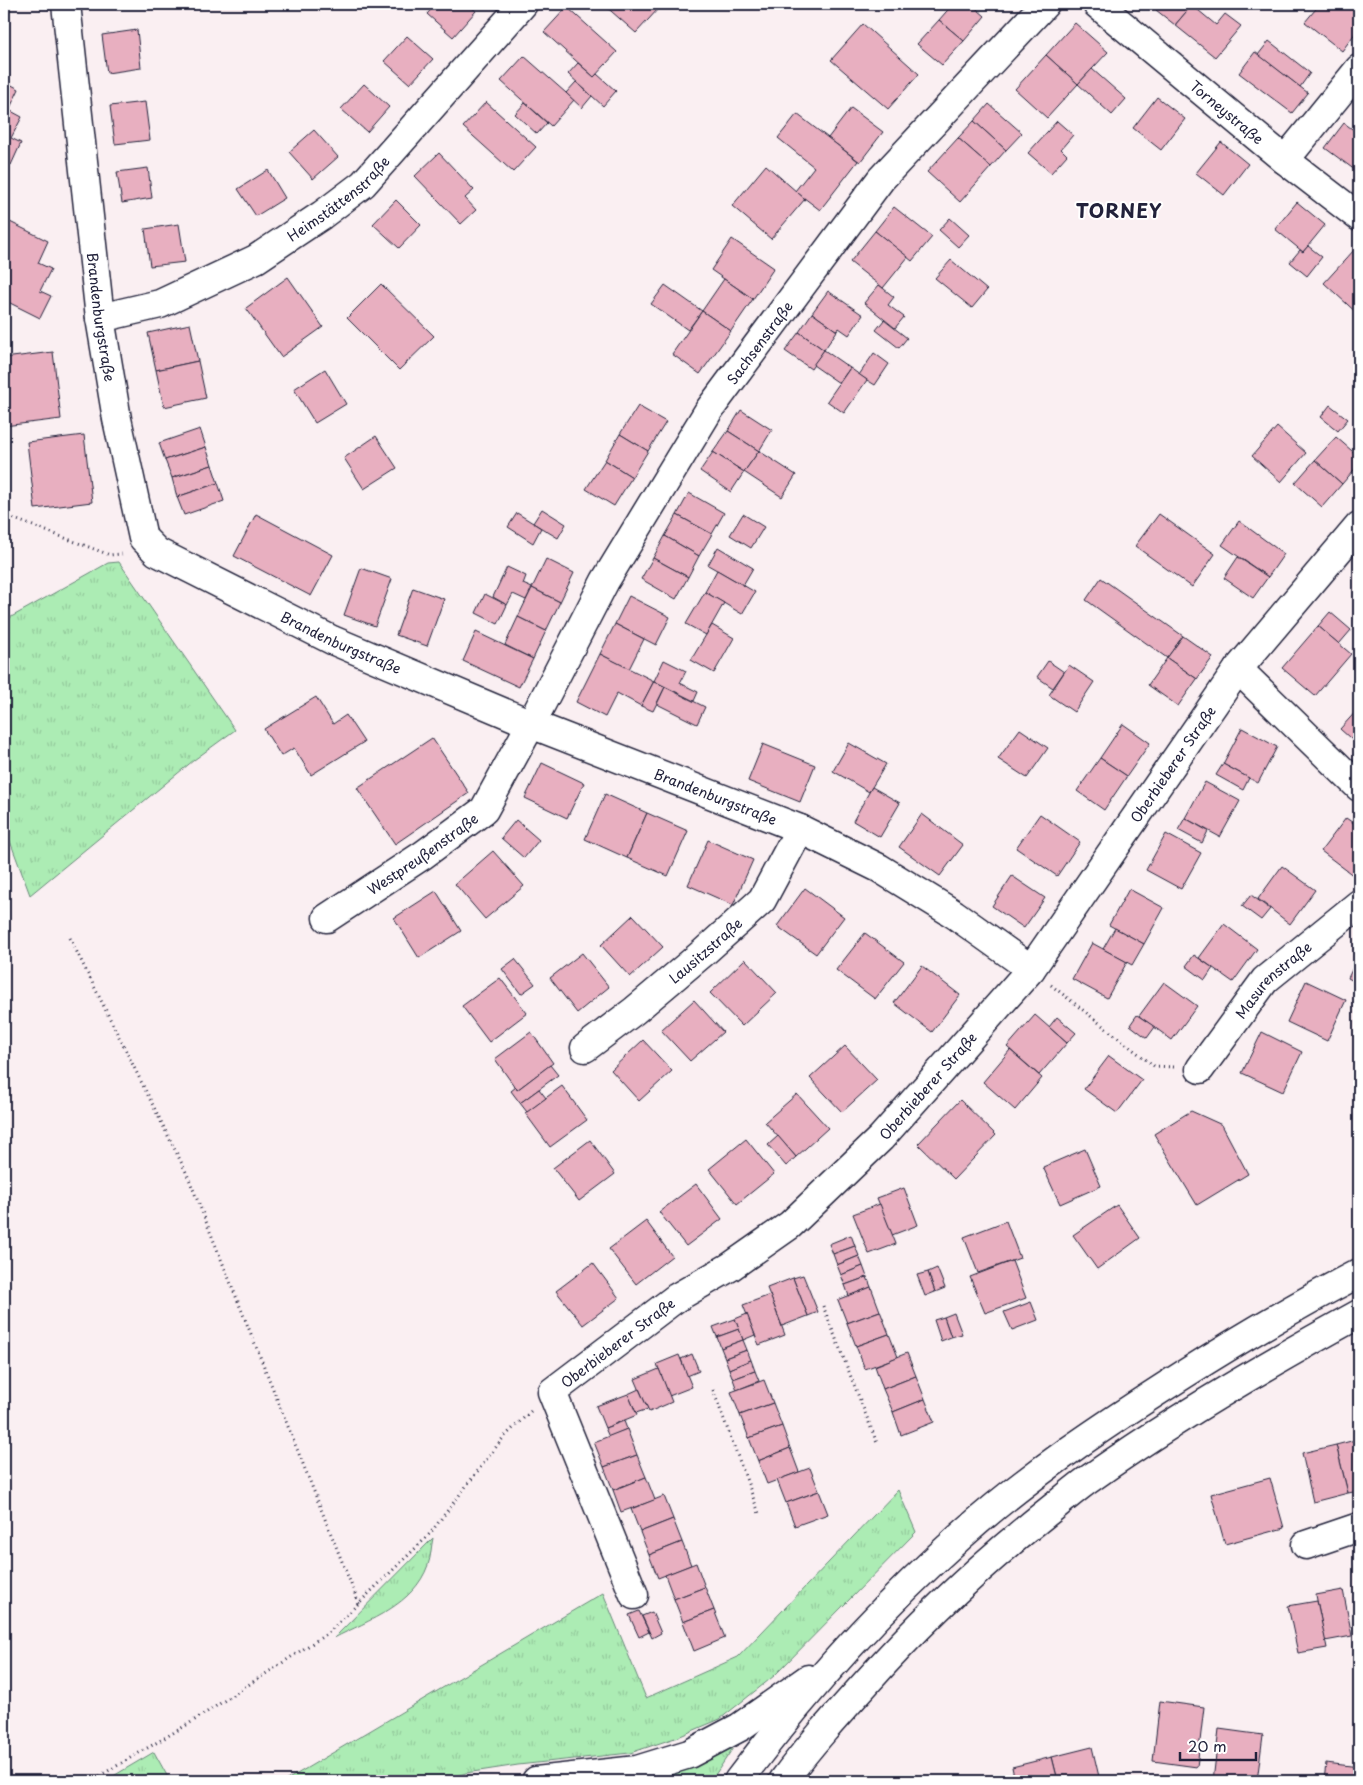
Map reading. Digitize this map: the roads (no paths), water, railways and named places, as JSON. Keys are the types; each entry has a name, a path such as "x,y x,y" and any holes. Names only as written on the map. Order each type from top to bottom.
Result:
{"main road":[{"name":"Brandenburgstraße","path":"66,4 100,318 117,419 143,538 157,552 332,640 532,724 800,829 879,868 954,914 1031,969"},
{"name":"Heimstättenstraße","path":"100,318 160,304 256,259 322,215 362,184 523,4"},
{"name":"Sachsenstraße","path":"532,724 605,581 709,410 881,179 1045,4"},
{"name":"Torneystraße","path":"1097,4 1285,160 1359,217"},
{"path":"1285,160 1359,70"},
{"name":"Oberbieberer Straße","path":"634,1595 552,1392 676,1298 730,1267 790,1225 881,1138 1031,969 1238,668 1359,526"},
{"path":"1238,668 1359,787"},
{"name":"Westpreußenstraße","path":"327,918 423,855 484,810 532,724"},
{"name":"Lausitzstraße","path":"585,1048 634,1011 762,900 800,829"},
{"name":"Masurenstraße","path":"1200,1069 1265,980 1359,904"},
{"path":"738,1781 768,1742 872,1622 962,1535 1012,1493 1072,1447 1131,1408 1261,1328 1359,1273"},
{"path":"783,1781 839,1713 899,1646 987,1562 1034,1523 1090,1478 1147,1440 1281,1357 1359,1314"},
{"path":"1306,1546 1359,1527"},
{"path":"536,1781 637,1770 689,1754 740,1727 844,1654"}],"district":[{"name":"TORNEY","path":"1119,210"}]}
